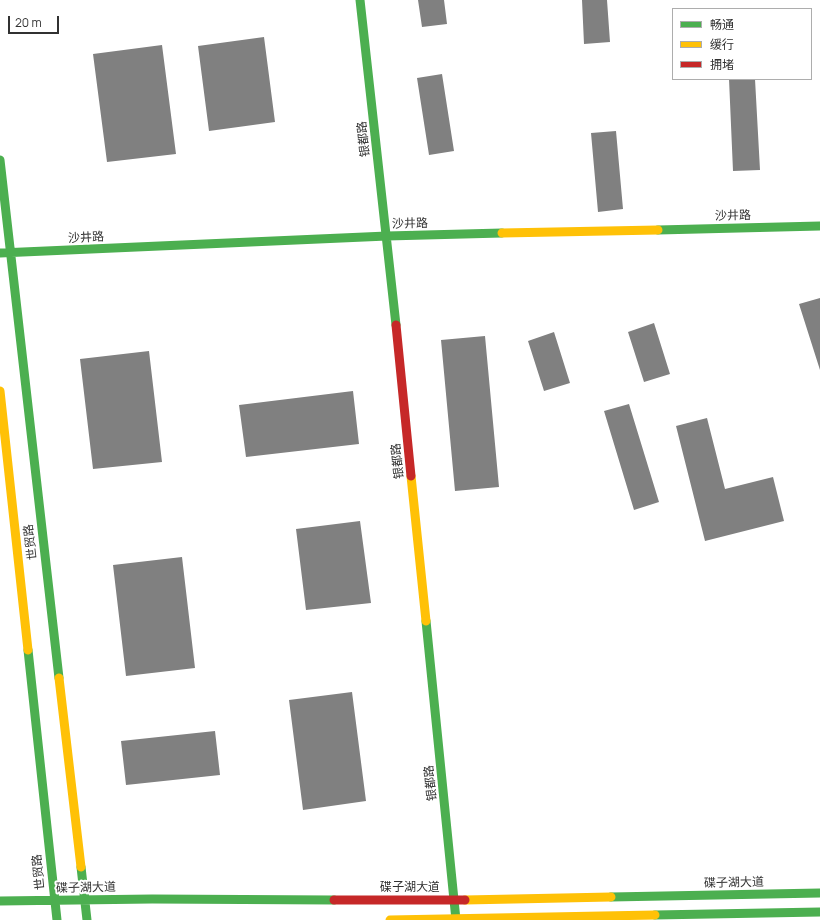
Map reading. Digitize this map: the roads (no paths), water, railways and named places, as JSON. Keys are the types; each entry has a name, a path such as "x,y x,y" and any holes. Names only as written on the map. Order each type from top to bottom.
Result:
{"main road":[{"name":"银都路","path":"360,0 387,236 456,919"},
{"name":"世贸路","path":"0,160 87,920"},
{"name":"沙井路","path":"0,253 387,236 820,226"},
{"name":"世贸路","path":"0,391 57,920"},
{"name":"碟子湖大道","path":"0,901 152,899 455,900 820,893"},
{"path":"390,920 820,912"}]}
